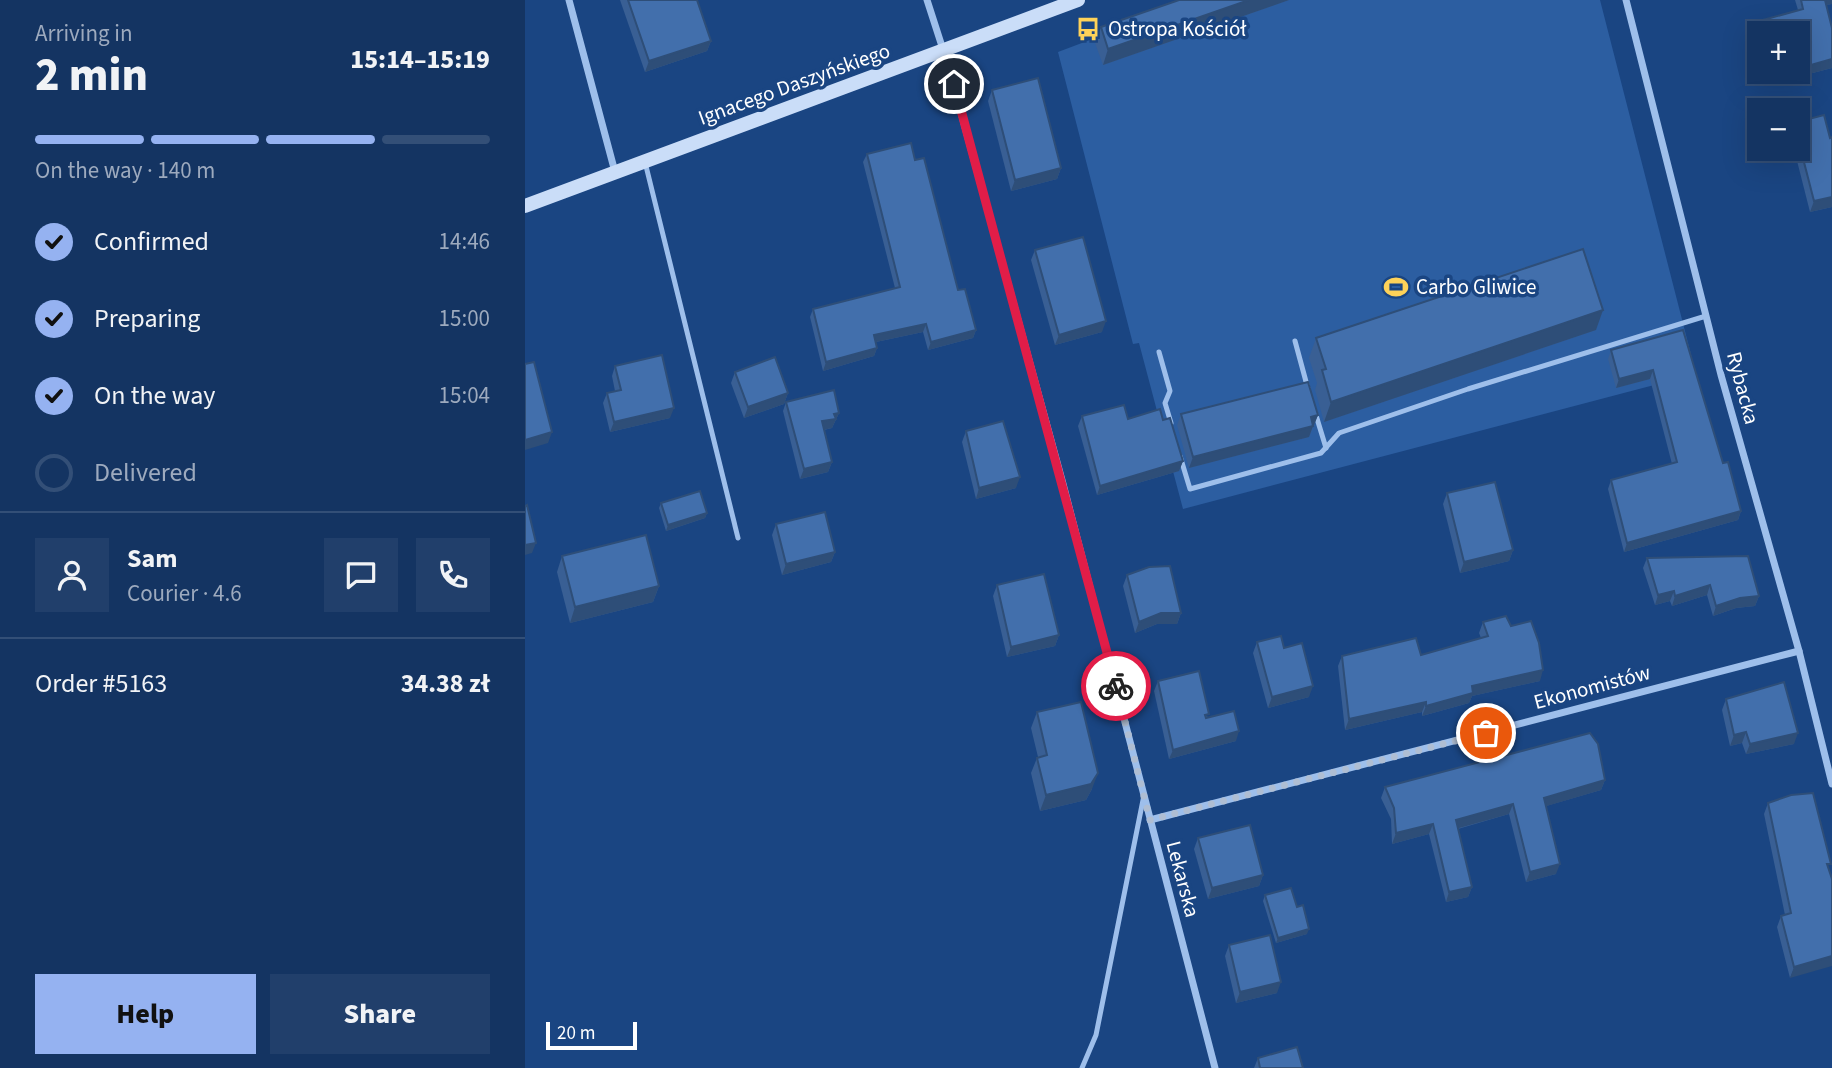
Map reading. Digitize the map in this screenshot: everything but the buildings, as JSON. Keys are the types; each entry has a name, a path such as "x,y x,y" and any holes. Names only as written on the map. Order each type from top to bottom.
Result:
{"main road":[{"name":"Ignacego Daszyńskiego","path":"525,205 1078,0"}],"street":[{"path":"569,0 616,172"},
{"name":"Lekarska","path":"927,0 944,50 1215,1068"},
{"name":"Rybacka","path":"1626,0 1706,316 1799,651 1832,784"},
{"name":"Ekonomistów","path":"1150,820 1799,651"}],"lane":[{"path":"645,162 738,538"},
{"path":"1179,452 1190,489 1321,453 1339,433 1468,389 1706,316"},
{"path":"1295,341 1310,395"},
{"path":"1159,352 1170,391 1165,403 1172,427"},
{"path":"1314,408 1325,448"},
{"path":"1082,1068 1096,1035 1144,794"}],"shaded area":[{"name":"Carbo Gliwice","path":"1196,0 1600,0 1696,374 1183,509 1139,343 1133,344 1058,52"}],"way so far":[{"path":"1116,686 1150,820 1486,733"}],"place":[{"name":"Ostropa Kościół","path":"1088,29"},
{"name":"Carbo Gliwice","path":"1396,287"}],"route":[{"path":"954,84 1116,686"}]}
